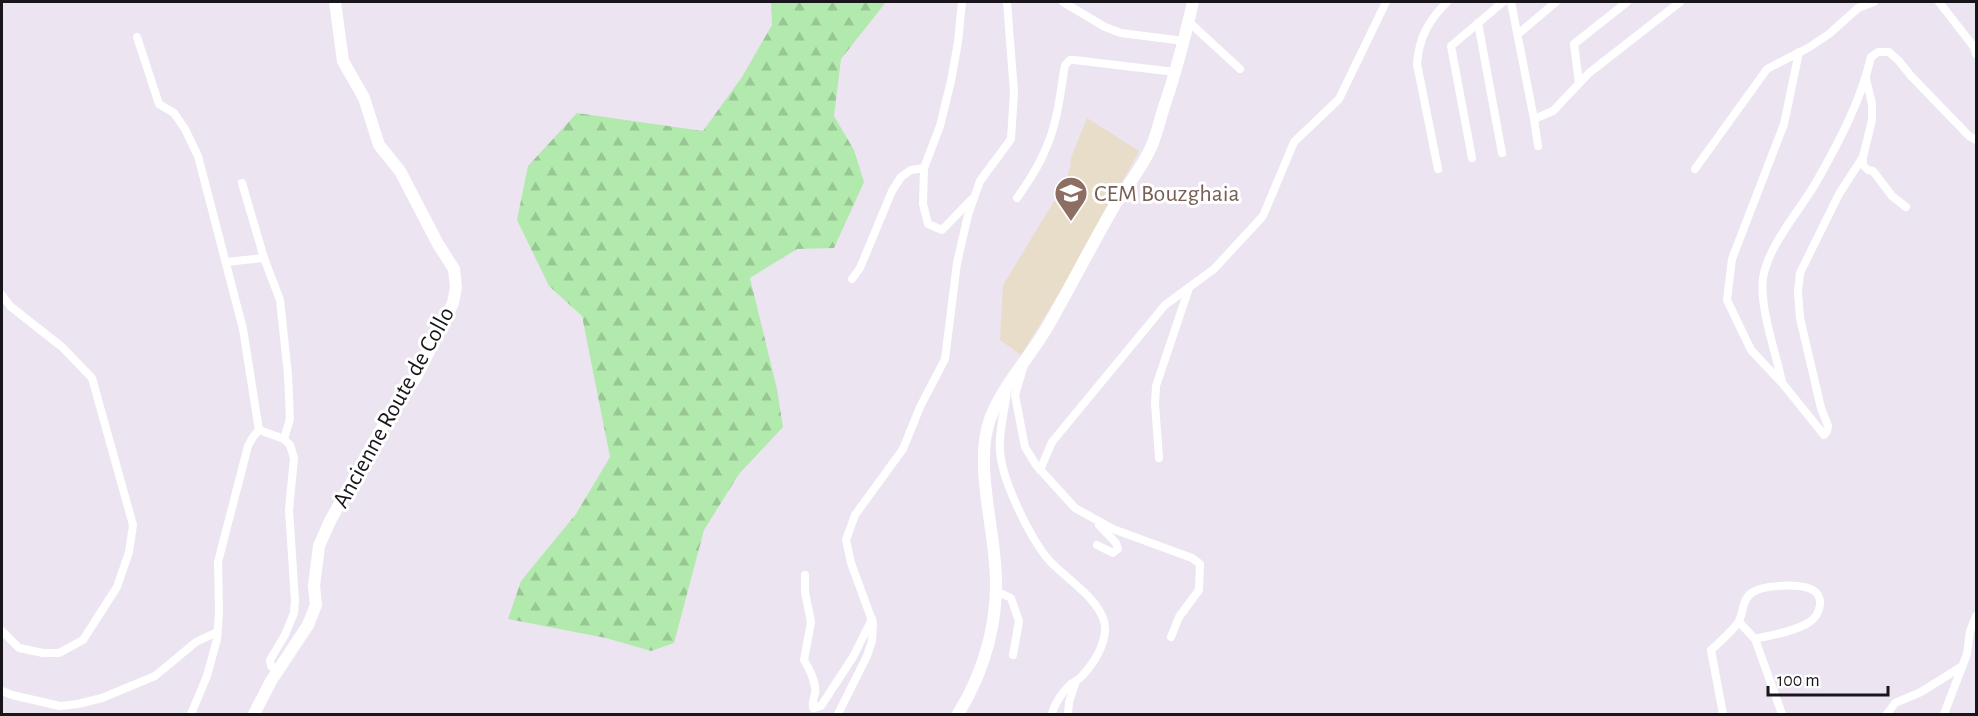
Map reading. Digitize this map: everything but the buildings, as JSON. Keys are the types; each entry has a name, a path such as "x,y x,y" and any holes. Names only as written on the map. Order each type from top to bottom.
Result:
{"main road":[{"name":"Ancienne Route de Collo","path":"254,714 277,672 308,625 316,605 314,586 319,546 330,521 386,421 416,377 453,303 456,287 454,269 438,244 400,171 379,145 364,98 343,61 335,2"},
{"path":"958,714 967,700 987,652 993,624 996,564 985,481 986,436 990,418 1042,336 1117,202 1139,170 1152,145 1184,41 1193,2"}],"street":[{"path":"962,2 951,81 940,126 924,168 923,204 928,224 942,230 973,197"},
{"path":"838,714 867,656 872,641 872,619 851,563 846,540 855,515 903,449 920,406 945,359 957,263 973,197 980,181 1011,138 1014,92 1007,2"},
{"path":"1063,2 1105,27 1120,33 1184,41"},
{"path":"1040,470 1052,442 1165,305 1214,269 1263,216 1294,142 1339,99 1386,2"},
{"path":"1438,169 1417,64 1418,47 1425,29 1433,16 1447,2"},
{"path":"1472,158 1451,46 1503,2"},
{"path":"1511,2 1538,146"},
{"path":"1518,33 1556,2"},
{"path":"1579,83 1575,44 1627,2"},
{"path":"1534,119 1553,111 1589,73 1680,2"},
{"path":"1695,169 1767,69 1829,34 1858,8 1874,2"},
{"path":"1939,2 1977,54"},
{"path":"1189,22 1240,69"},
{"path":"1478,23 1502,153"},
{"path":"137,37 159,104 174,113 185,129 198,156 243,329 259,430 248,446 218,562 217,639 207,676 191,714"},
{"path":"1799,52 1784,124 1732,259 1727,300 1751,350 1783,384 1824,435 1828,426 1821,408 1800,318 1798,292 1800,273 1839,194 1863,157"},
{"path":"1783,384 1763,296 1763,277 1776,244 1818,179 1850,118 1866,79 1871,57 1878,52 1888,52 1969,136 1977,140"},
{"path":"1017,198 1047,147 1067,62 1074,60 1175,72"},
{"path":"1866,79 1872,104 1872,120 1863,165 1873,171 1892,196 1906,207"},
{"path":"852,279 860,268 892,191 901,177 911,170 924,168"},
{"path":"242,183 264,258 280,300 290,419 284,439"},
{"path":"226,262 264,258"},
{"path":"1159,458 1156,386 1189,288"},
{"path":"2,296 10,306 62,347 92,378 133,525 129,552 117,587 83,639 59,653 43,653 19,648 2,631"},
{"path":"1025,362 1015,395 1025,447 1040,470 1075,508 1113,529 1192,558 1200,564 1199,590 1179,617 1171,636"},
{"path":"1008,388 999,444 1001,463 1012,495 1047,558 1096,604 1104,615 1105,632 1097,656 1081,678 1068,686 1052,714"},
{"path":"259,430 284,439 290,445 294,458 289,510 294,613 285,635 270,660 271,666 277,672"},
{"path":"1093,518 1116,543 1118,549 1113,553 1097,545"},
{"path":"805,575 805,592 811,622 804,660 809,668 816,692 812,700 813,708 821,706 853,657 872,619"},
{"path":"1723,714 1711,650 1739,622 1744,600 1754,591 1763,588 1791,585 1811,588 1821,599 1821,608 1815,618 1805,625 1755,639"},
{"path":"996,591 1011,598 1019,621 1013,655"},
{"path":"1944,714 1967,654 1970,631 1977,616"},
{"path":"1739,622 1755,639 1782,714"},
{"path":"2,691 60,706 94,700 155,676 196,642 217,632"},
{"path":"1887,714 1895,703 1921,692 1962,667"},
{"path":"1068,714 1069,702 1077,681"}],"shaded area":[{"name":"CEM Bouzghaia","path":"1087,118 1139,151 1080,259 1021,355 1000,340 1003,285 1064,185 1071,165 1070,160"}],"green space":[{"path":"771,2 886,2 841,59 834,116 854,150 864,182 834,248 797,249 750,278 777,389 783,427 739,474 704,530 674,643 651,651 606,638 508,619 521,581 576,514 610,457 582,316 549,286 517,220 528,166 577,113 703,131 742,77 772,25"}],"place":[{"name":"CEM Bouzghaia","path":"1071,222"}]}
